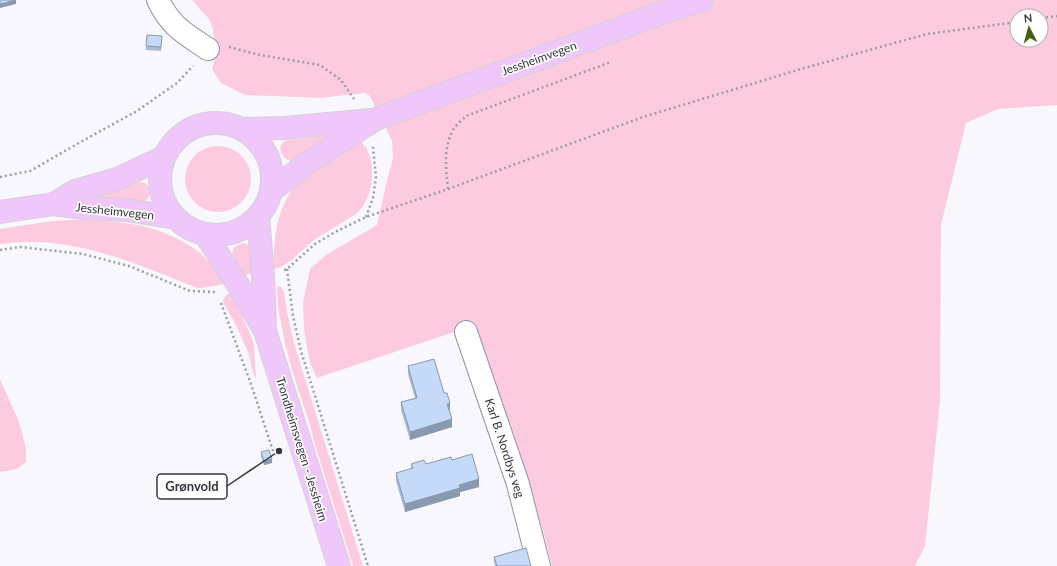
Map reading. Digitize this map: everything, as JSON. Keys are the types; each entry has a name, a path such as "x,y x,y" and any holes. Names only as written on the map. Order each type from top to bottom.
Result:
{"main road":[{"name":"Jessheimvegen","path":"271,191 310,161 376,120 664,12 702,0"},
{"name":"Jessheimvegen","path":"242,129 285,128 376,120"},
{"path":"212,123 227,124 242,129 256,140 267,155 272,173 271,191 258,216 247,225 234,232 220,235 205,234 189,228 176,218 166,205 161,190 160,173 164,157 172,144 183,133 197,126 212,123"},
{"name":"Jessheimvegen","path":"54,204 75,191 117,179 164,157"},
{"name":"Jessheimvegen","path":"0,212 54,204 83,208 127,210 176,218"},
{"name":"Trondheimsvegen - Jessheim","path":"258,216 263,276 265,331"},
{"name":"Trondheimsvegen - Jessheim","path":"205,234 238,285 265,331 339,566"}],"street":[{"path":"158,0 164,12 181,32 208,49"},
{"name":"Karl B. Nordbys veg","path":"466,332 518,484 539,566"}],"path":[{"path":"368,566 301,351 293,316 287,269 315,244 366,217 448,189 643,117 801,69 926,34 1009,23"},
{"path":"0,177 30,171 93,134 137,111 177,83 208,49 220,45 260,55 320,65 341,80 356,101"},
{"path":"448,189 445,165 447,147 454,129 466,116 611,62"},
{"path":"366,217 373,198 376,177 373,146"},
{"path":"0,250 20,247 83,254 129,266 190,291 216,292 252,384 274,454"}],"shaded area":[{"path":"192,0 1057,0 1057,105 998,109 966,123 941,225 940,401 925,546 915,566 552,566 543,531 475,325 317,378 310,363 304,330 303,302 310,269 326,255 377,225 393,159 392,141 370,96 365,93 320,98 245,95 221,83 212,69 216,55 213,29 209,19"},
{"path":"334,134 291,161 285,158 281,152 280,147 283,142 288,140"},
{"path":"362,140 370,157 372,166 372,181 369,194 362,208 356,214 314,240 292,260 281,267 273,269 278,222 283,205 292,190 315,170"},
{"path":"211,146 225,146 237,151 246,160 251,172 249,192 242,203 225,212 211,212 199,207 190,198 185,186 185,172 190,160 199,151"},
{"path":"139,182 145,183 150,190 148,199 145,201 97,199 94,197 95,194"},
{"path":"71,220 128,223 169,235 182,241 200,253 225,284 197,288 112,256 77,247 37,242 0,244 0,229 53,221"},
{"path":"245,243 249,246 253,273 243,276 232,253 233,249 240,244"},
{"path":"278,286 281,287 284,292 294,343 363,566 353,566 292,370 278,307"},
{"path":"228,294 233,297 254,345 256,379 244,343 223,302 224,298"},
{"path":"0,379 19,422 26,448 26,462 17,469 0,472"}],"building":[{"path":"0,0 16,0 0,4"},
{"path":"147,35 162,36 161,47 146,46"},
{"path":"434,359 444,393 447,393 450,403 447,404 452,419 410,432 401,402 417,398 408,366"},
{"path":"269,450 272,459 264,461 261,452"},
{"path":"472,454 479,479 459,485 460,488 405,504 396,473 413,468 411,464 424,460 426,464 451,457 452,460"},
{"path":"526,548 531,566 497,566 494,557"}],"place":[{"name":"Grønvold","path":"279,451"}]}
